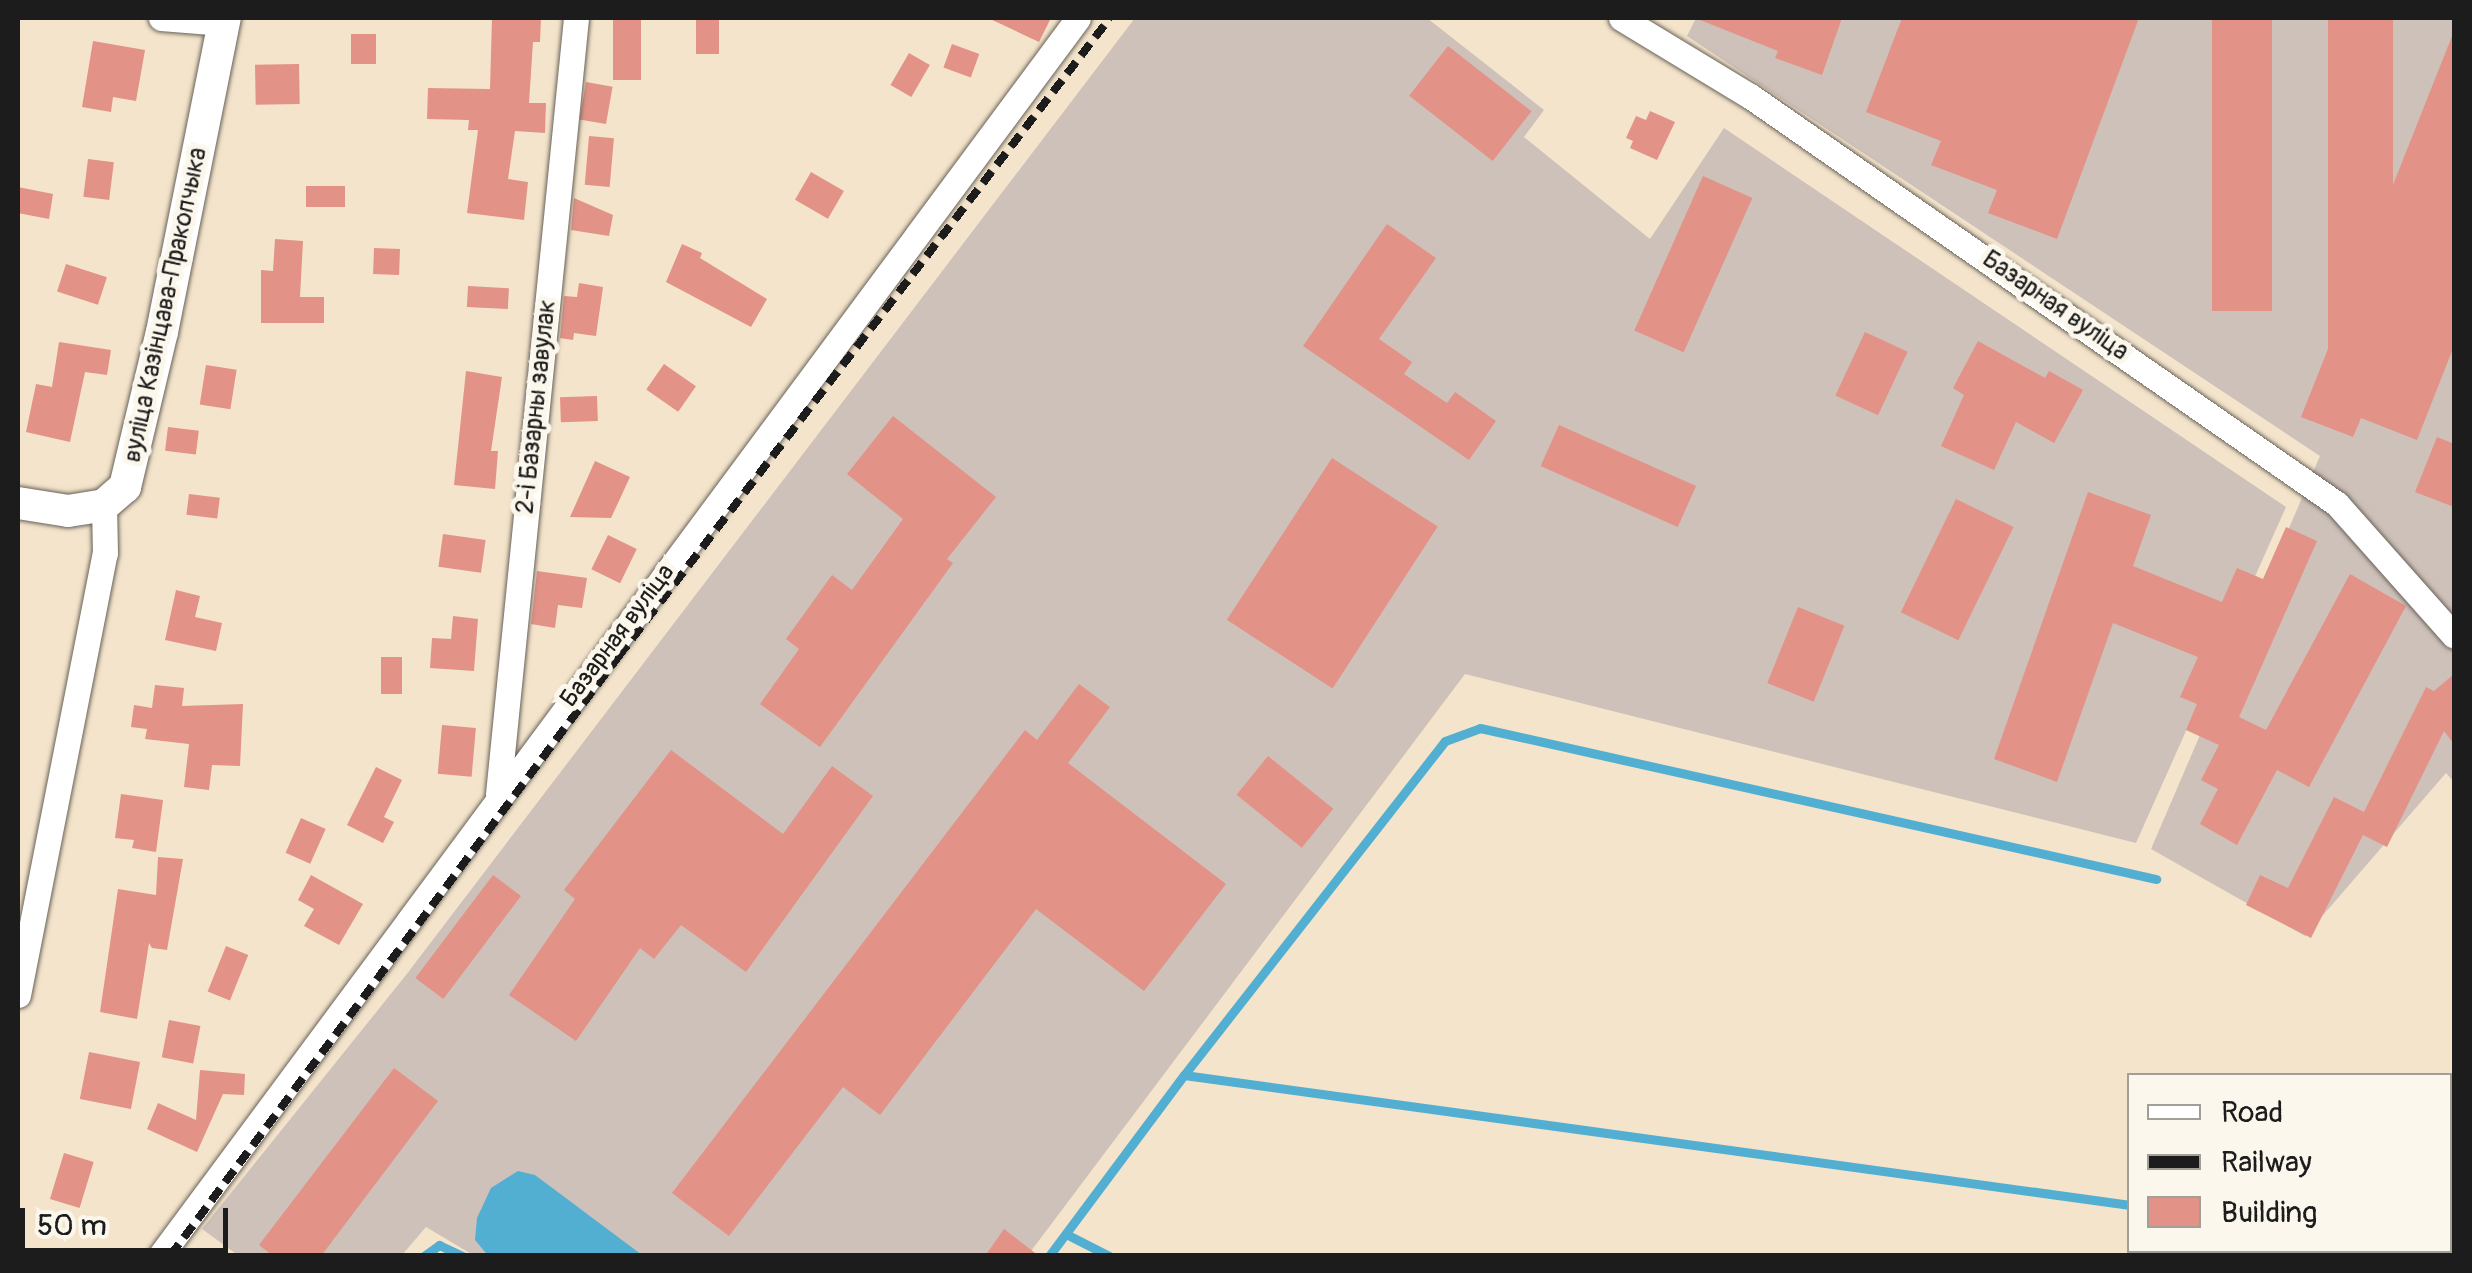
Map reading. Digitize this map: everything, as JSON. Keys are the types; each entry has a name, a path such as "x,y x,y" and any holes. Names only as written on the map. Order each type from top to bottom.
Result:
{"street":[{"path":"161,18 224,20"},
{"name":"2-і Базарны завулак","path":"498,797 576,18"},
{"name":"Базарная вуліца","path":"160,1256 1078,18"},
{"name":"Базарная вуліца","path":"1621,18 1765,106 2337,504 2454,636"},
{"name":"вуліца Казінцава-Пракопчыка","path":"104,505 126,488 134,459 224,20"},
{"path":"18,503 68,511 104,505 105,553 18,996"}],"shaded area":[{"path":"1135,18 1427,18 1544,110 1524,137 1650,239 1724,128 2286,507 2136,843 1465,674 1028,1255 473,1255 426,1227 402,1255 239,1256 202,1229 406,975"},
{"path":"1696,18 2454,18 2454,782 2446,773 2305,936 2151,849 2320,456 1687,36"}],"water":[{"path":"518,1171 535,1175 642,1255 491,1256 485,1252 475,1240 477,1218 491,1188"}],"building":[{"path":"492,18 541,18 540,42 533,42 529,103 546,103 545,133 515,131 508,179 528,182 524,220 467,213 478,130 468,130 469,120 427,119 428,88 490,89"},
{"path":"613,18 641,18 641,80 613,80"},
{"path":"696,18 719,18 719,54 696,54"},
{"path":"988,18 1051,18 1039,42"},
{"path":"1695,18 1842,18 1822,75 1775,58 1778,51"},
{"path":"1902,18 2139,18 2057,239 1988,213 1997,190 1931,165 1941,141 1866,112"},
{"path":"2212,18 2272,18 2272,311 2212,311"},
{"path":"2328,18 2393,18 2393,355 2328,355"},
{"path":"2454,31 2454,346 2417,440 2361,418 2353,437 2301,417"},
{"path":"351,34 376,34 376,64 351,64"},
{"path":"93,41 145,50 136,101 113,97 111,112 82,107"},
{"path":"952,44 979,54 971,77 943,67"},
{"path":"1448,46 1532,111 1493,161 1409,96"},
{"path":"909,53 930,65 911,97 890,85"},
{"path":"299,64 300,104 256,105 255,65"},
{"path":"586,82 613,87 606,124 579,119"},
{"path":"1650,111 1675,122 1657,160 1630,148 1633,141 1626,138 1636,116 1646,120"},
{"path":"589,136 614,138 610,187 585,185"},
{"path":"88,159 114,162 109,200 83,197"},
{"path":"811,172 844,191 828,219 795,200"},
{"path":"1703,176 1752,198 1684,352 1634,330"},
{"path":"306,186 345,186 345,207 306,207"},
{"path":"18,187 53,194 49,219 18,213"},
{"path":"574,198 613,215 609,236 571,230"},
{"path":"1387,224 1436,258 1379,339 1412,362 1404,374 1447,403 1455,392 1496,421 1469,460 1303,346"},
{"path":"275,239 303,241 300,297 324,297 324,323 261,323 261,270 273,271"},
{"path":"682,244 702,253 700,258 767,299 751,327 666,282"},
{"path":"374,248 400,249 399,275 373,274"},
{"path":"66,264 107,277 98,305 57,292"},
{"path":"579,283 603,287 596,336 574,333 573,340 560,338 564,296 577,297"},
{"path":"468,286 509,288 508,309 467,307"},
{"path":"1865,332 1908,352 1878,415 1835,395"},
{"path":"1978,341 2045,378 2049,371 2083,390 2054,443 2016,422 1994,470 1941,446 1964,395 1953,388"},
{"path":"59,342 111,350 107,375 85,372 70,442 26,432 36,384 52,387"},
{"path":"664,364 696,386 678,412 646,389"},
{"path":"206,365 237,370 230,409 200,405"},
{"path":"466,371 502,377 491,451 498,451 495,489 454,485"},
{"path":"597,396 598,421 561,422 560,397"},
{"path":"893,416 996,497 947,559 953,563 820,747 760,704 799,649 786,639 832,575 852,590 903,519 847,474"},
{"path":"1559,425 1696,486 1678,527 1541,466"},
{"path":"168,427 199,431 196,455 165,451"},
{"path":"2437,437 2454,444 2454,507 2415,492"},
{"path":"1332,458 1438,527 1333,688 1227,620"},
{"path":"595,461 630,477 611,518 570,517"},
{"path":"2088,492 2151,515 2133,566 2222,602 2237,568 2263,579 2286,527 2317,541 2239,717 2266,730 2350,574 2406,606 2309,787 2277,770 2237,845 2200,824 2218,789 2201,780 2219,745 2186,730 2197,704 2180,697 2198,657 2113,623 2057,782 1994,759"},
{"path":"189,494 220,498 217,519 186,515"},
{"path":"1956,499 2014,527 1958,640 1901,612"},
{"path":"443,534 486,540 481,573 438,567"},
{"path":"608,535 637,549 620,583 591,569"},
{"path":"537,571 587,578 582,608 558,605 555,628 531,624"},
{"path":"176,590 200,596 195,617 222,623 216,651 165,640"},
{"path":"1798,607 1844,626 1814,702 1767,683"},
{"path":"453,616 478,619 474,671 430,668 432,638 451,639"},
{"path":"381,657 402,657 402,694 381,694"},
{"path":"2454,674 2454,744 2444,731 2387,847 2363,835 2311,938 2246,905 2260,875 2288,888 2334,797 2364,812 2426,687 2434,691"},
{"path":"1079,684 1110,707 1068,763 1226,884 1144,991 1036,909 880,1115 843,1087 729,1236 672,1193 1025,730 1037,740"},
{"path":"155,685 184,688 182,706 243,704 240,766 212,765 209,790 184,787 189,744 145,739 147,729 131,727 134,705 152,708"},
{"path":"442,725 476,728 472,777 438,774"},
{"path":"671,750 783,834 832,766 873,796 746,972 681,925 654,959 640,948 576,1041 509,995 575,899 564,890"},
{"path":"1268,756 1333,809 1302,848 1237,795"},
{"path":"376,767 402,780 384,817 394,822 383,843 347,825"},
{"path":"121,794 163,800 156,852 132,848 134,840 115,838"},
{"path":"301,818 326,829 310,864 286,853"},
{"path":"158,857 183,859 167,950 152,948 149,943 137,1019 100,1012 118,889 156,895"},
{"path":"311,875 363,904 339,945 304,926 314,909 298,900"},
{"path":"493,875 521,896 443,999 415,978"},
{"path":"226,946 248,955 230,1000 208,991"},
{"path":"169,1020 200,1026 193,1063 162,1057"},
{"path":"89,1052 140,1062 131,1109 80,1099"},
{"path":"394,1068 438,1101 321,1256 273,1256 259,1245"},
{"path":"200,1070 245,1074 244,1095 223,1094 197,1152 147,1129 158,1103 196,1120"},
{"path":"64,1153 94,1162 80,1208 50,1199"},
{"path":"1004,1229 1039,1256 985,1256"}],"waterway":[{"path":"1049,1256 1184,1075 1445,741 1480,728 2156,879"},
{"path":"1184,1075 2127,1205"},
{"path":"1066,1234 1109,1256"},
{"path":"424,1256 439,1245 463,1256"}],"railway":[{"path":"170,1256 618,657 1110,18"}]}
